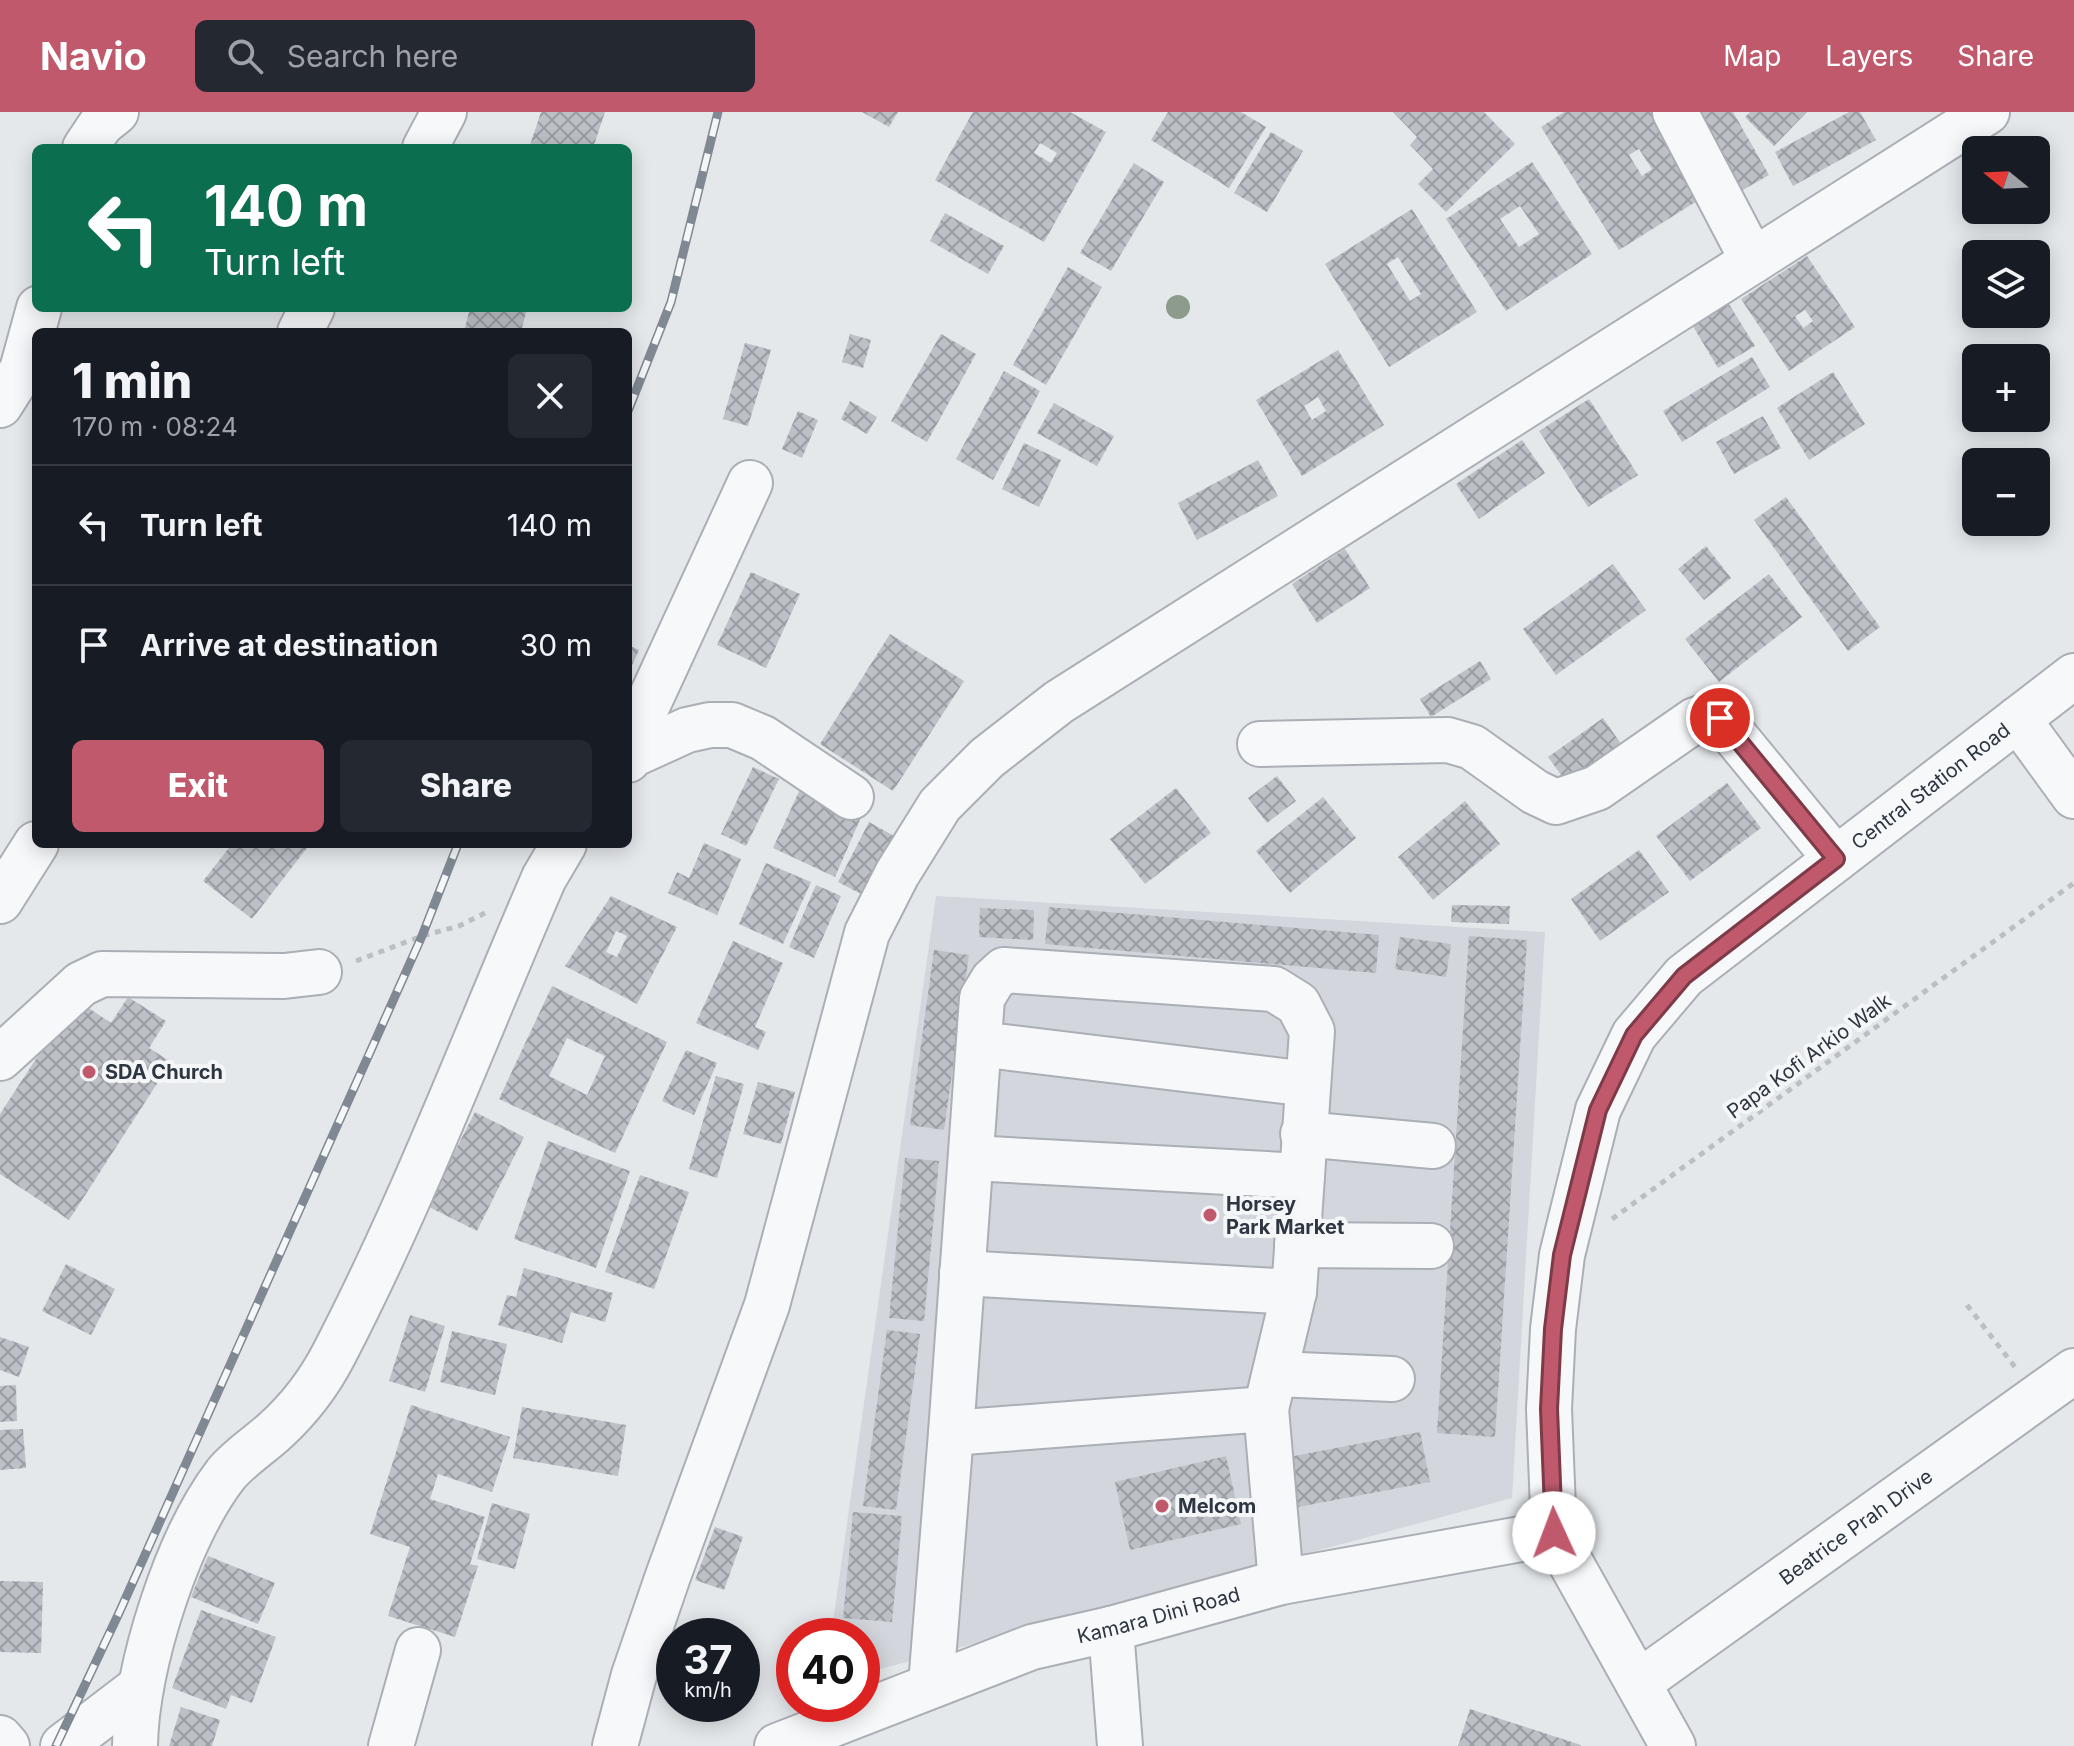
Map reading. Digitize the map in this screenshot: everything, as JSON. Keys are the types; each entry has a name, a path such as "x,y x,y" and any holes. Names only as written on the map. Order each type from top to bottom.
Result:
{"street":[{"path":"88,144 101,124 116,112"},
{"path":"427,144 444,112"},
{"path":"1675,112 1753,261"},
{"path":"615,1746 634,1675 668,1576 767,1305 867,933 897,874 940,805 987,758 1059,702 1987,112"},
{"path":"0,405 22,370 32,334"},
{"path":"632,751 643,715 750,483"},
{"name":"Central Station Road","path":"1554,1533 1549,1409 1553,1329 1562,1255 1598,1110 1634,1035 1684,976 2074,676"},
{"path":"1260,744 1448,740 1472,747 1535,792 1556,802 1597,788 1695,720 1707,716 1720,718 1836,859"},
{"path":"2018,719 2074,796"},
{"path":"632,757 687,730 710,725 732,725 763,738 851,797"},
{"path":"0,901 33,848"},
{"path":"135,1746 139,1688 178,1565 199,1518 227,1474 274,1432 316,1387 334,1355 385,1253 544,878 562,848"},
{"path":"931,1685 982,998 993,980 1004,970 1274,989 1298,1004 1312,1031 1294,1292 1271,1391 1281,1582"},
{"path":"0,1058 81,984 102,974 284,976 319,972"},
{"path":"979,1044 1308,1084"},
{"path":"971,1158 1302,1155 1433,1146"},
{"path":"1297,1245 1431,1246"},
{"path":"962,1273 1294,1292"},
{"name":"Beatrice Prah Drive","path":"1638,1683 2074,1371"},
{"path":"951,1433 1271,1391 1392,1379"},
{"path":"1554,1533 1638,1683 1663,1740"},
{"name":"Kamara Dini Road","path":"777,1746 1032,1647 1111,1629 1281,1582 1554,1533"},
{"path":"1111,1629 1120,1746"},
{"path":"391,1746 418,1650"},
{"path":"63,1746 139,1688"},
{"path":"0,1738 7,1746"}],"path":[{"name":"Papa Kofi Arkio Walk","path":"1562,1255 2074,883"},
{"path":"319,972 459,926 486,913"},
{"path":"1967,1305 2037,1397"}],"shaded area":[{"name":"Horsey Park Market","path":"936,896 1545,932 1512,1498 880,1669 880,1618 834,1618"}],"building":[{"path":"541,112 605,112 594,144 530,144"},
{"path":"862,112 898,112 889,127"},
{"path":"973,112 1070,112 1106,132 1044,242 935,180","holes":["1040,143 1057,153 1051,163 1034,153"]},
{"path":"1168,112 1241,112 1266,127 1229,188 1151,140"},
{"path":"1393,112 1484,112 1515,144 1446,212 1418,184 1433,169 1410,145 1417,137"},
{"path":"1564,112 1663,112 1713,191 1619,250 1541,127","holes":["1639,149 1652,169 1642,176 1629,155"]},
{"path":"1696,112 1733,112 1769,175 1741,191"},
{"path":"1750,112 1807,112 1774,146 1745,117"},
{"path":"1849,112 1860,112 1876,140 1793,186 1775,152"},
{"path":"1271,132 1303,151 1267,212 1234,193"},
{"path":"1532,162 1592,254 1506,311 1446,219","holes":["1520,206 1539,234 1519,247 1500,219"]},
{"path":"1134,163 1164,182 1111,271 1080,253"},
{"path":"1412,209 1477,312 1389,367 1325,264","holes":["1398,257 1421,294 1410,301 1387,264"]},
{"path":"945,213 1004,246 988,274 930,241"},
{"path":"1807,256 1855,327 1789,371 1741,299","holes":["1805,310 1813,321 1803,328 1795,316"]},
{"path":"1068,267 1102,287 1046,385 1013,365"},
{"path":"1727,301 1755,346 1718,368 1691,323"},
{"path":"469,312 526,312 522,328 465,328"},
{"path":"850,334 871,340 863,368 842,362"},
{"path":"941,334 976,354 927,442 891,421"},
{"path":"745,343 771,350 748,426 723,419"},
{"path":"1338,350 1384,425 1302,476 1256,400","holes":["1318,397 1326,411 1312,420 1304,406"]},
{"path":"1752,357 1770,387 1682,442 1663,411"},
{"path":"1004,371 1040,391 993,480 956,459"},
{"path":"1833,372 1865,424 1809,460 1777,408"},
{"path":"1589,399 1638,475 1588,507 1539,431"},
{"path":"850,401 877,417 867,434 841,419"},
{"path":"1054,403 1114,436 1097,466 1037,433"},
{"path":"798,411 818,420 802,458 782,449"},
{"path":"1763,416 1781,448 1734,474 1716,442"},
{"path":"1522,440 1545,473 1479,519 1456,484"},
{"path":"1024,443 1061,460 1039,507 1002,489"},
{"path":"1258,460 1278,496 1197,540 1178,503"},
{"path":"1786,497 1880,627 1848,651 1754,520"},
{"path":"1706,546 1731,578 1704,600 1678,569"},
{"path":"1345,549 1370,588 1317,623 1292,584"},
{"path":"1613,564 1646,610 1556,675 1523,629"},
{"path":"751,572 800,594 766,668 717,645"},
{"path":"1769,574 1802,617 1719,682 1685,639"},
{"path":"890,634 964,681 893,791 820,744"},
{"path":"632,647 639,650 632,665"},
{"path":"1480,661 1491,679 1431,717 1420,699"},
{"path":"1603,718 1626,751 1572,790 1548,757"},
{"path":"753,767 779,779 746,846 721,834"},
{"path":"1277,776 1296,801 1267,823 1248,798"},
{"path":"1727,783 1761,828 1690,881 1656,836"},
{"path":"801,787 862,815 835,877 773,848"},
{"path":"1176,788 1211,833 1145,884 1110,839"},
{"path":"1323,797 1356,838 1290,893 1256,851"},
{"path":"1465,801 1500,844 1433,900 1398,857"},
{"path":"869,822 894,836 863,895 838,882"},
{"path":"704,843 741,859 717,915 668,893 677,872 689,878"},
{"path":"229,848 307,848 252,919 203,881"},
{"path":"1639,850 1669,892 1600,941 1571,899"},
{"path":"766,863 811,882 783,944 739,924"},
{"path":"816,885 841,896 814,958 789,947"},
{"path":"611,896 677,927 637,1004 565,966","holes":["616,931 627,936 617,957 606,952"]},
{"path":"1452,905 1510,906 1509,924 1451,922"},
{"path":"1049,907 1379,935 1376,973 1045,944"},
{"path":"980,908 1034,910 1033,940 979,937"},
{"path":"1469,936 1527,940 1495,1437 1437,1433"},
{"path":"1400,937 1451,944 1446,977 1395,969"},
{"path":"733,941 783,963 755,1027 766,1032 758,1050 696,1023"},
{"path":"934,950 969,955 944,1130 910,1125"},
{"path":"552,986 667,1042 615,1153 499,1099","holes":["567,1038 605,1056 587,1095 549,1076"]},
{"path":"128,997 166,1021 149,1048 171,1062 69,1220 0,1174 0,1114 75,999 111,1023"},
{"path":"686,1050 717,1063 694,1115 662,1101"},
{"path":"716,1076 744,1084 717,1178 689,1169"},
{"path":"758,1082 795,1092 781,1144 743,1134"},
{"path":"475,1112 524,1137 477,1231 427,1206"},
{"path":"548,1141 630,1171 596,1268 514,1239"},
{"path":"905,1158 939,1161 924,1321 889,1318"},
{"path":"640,1175 689,1192 654,1289 605,1272"},
{"path":"66,1264 115,1289 91,1335 42,1311"},
{"path":"524,1268 613,1293 605,1322 571,1312 562,1343 498,1325 507,1295 516,1297"},
{"path":"410,1315 445,1326 425,1392 389,1381"},
{"path":"887,1330 920,1334 896,1510 863,1506"},
{"path":"452,1331 507,1344 495,1395 440,1382"},
{"path":"0,1337 29,1347 19,1377 0,1370"},
{"path":"16,1385 17,1421 0,1422 0,1386"},
{"path":"411,1405 510,1437 492,1492 438,1474 430,1499 485,1517 470,1564 478,1566 455,1637 388,1616 410,1547 370,1534"},
{"path":"522,1407 626,1425 618,1476 513,1458"},
{"path":"23,1429 26,1468 0,1470 0,1430"},
{"path":"1420,1432 1430,1482 1298,1507 1289,1457"},
{"path":"1226,1456 1241,1524 1130,1550 1115,1482"},
{"path":"492,1503 530,1514 515,1569 477,1559"},
{"path":"853,1512 902,1516 892,1622 880,1621 880,1618 843,1618"},
{"path":"715,1527 743,1537 724,1590 695,1580"},
{"path":"208,1556 275,1583 258,1624 191,1597"},
{"path":"0,1581 43,1582 41,1653 0,1652"},
{"path":"201,1610 276,1637 252,1703 231,1695 226,1709 172,1688"},
{"path":"181,1707 220,1720 212,1746 169,1746"},
{"path":"1470,1709 1581,1745 1581,1746 1458,1746"}],"railway":[{"path":"632,401 671,302 718,112"},
{"path":"56,1746 119,1613 422,936 456,848"}],"place":[{"name":"SDA Church","path":"89,1072"},
{"name":"Horsey Park Market","path":"1210,1215"},
{"name":"Melcom","path":"1162,1506"}],"route":[{"path":"1554,1533 1549,1409 1553,1329 1562,1255 1598,1110 1634,1035 1684,976 1836,859 1720,718"}]}
